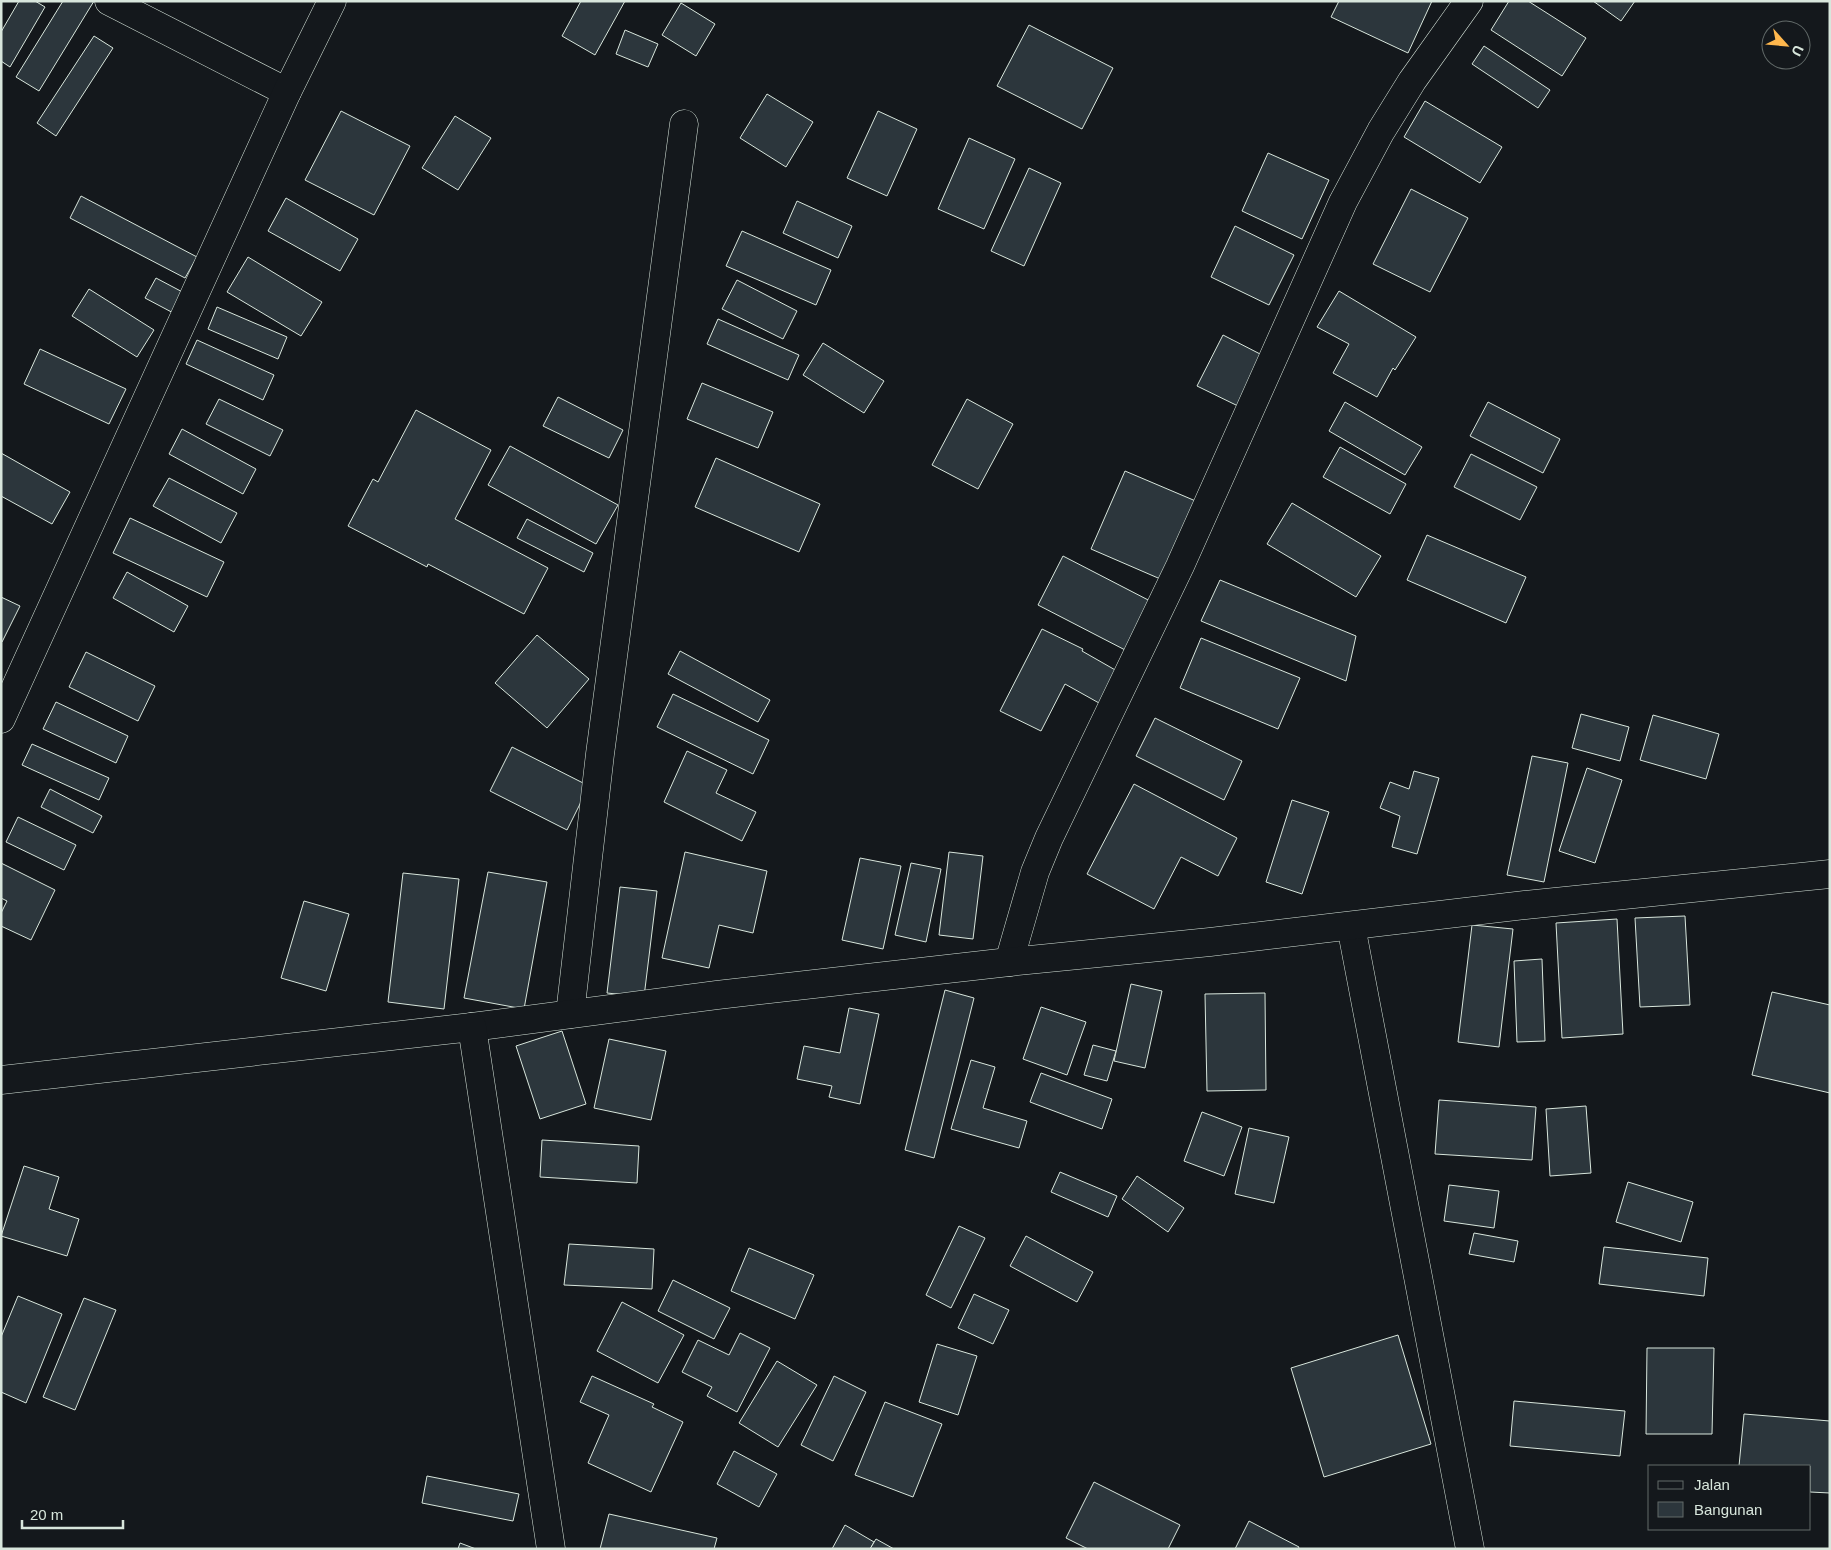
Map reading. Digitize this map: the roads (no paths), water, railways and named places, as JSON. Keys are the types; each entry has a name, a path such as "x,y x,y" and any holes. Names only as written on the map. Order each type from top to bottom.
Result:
{"street":[{"path":"109,1 287,92"},
{"path":"1,719 287,92 332,1"},
{"path":"1009,962 1032,881 1049,838 1180,566 1344,202 1381,131 1412,81 1468,1"},
{"path":"570,1014 600,754 684,124"},
{"path":"1,1080 472,1027 717,995 864,980 1009,962 1210,942 1524,905 1830,874"},
{"path":"1351,926 1470,1549"},
{"path":"472,1027 551,1549"}]}
